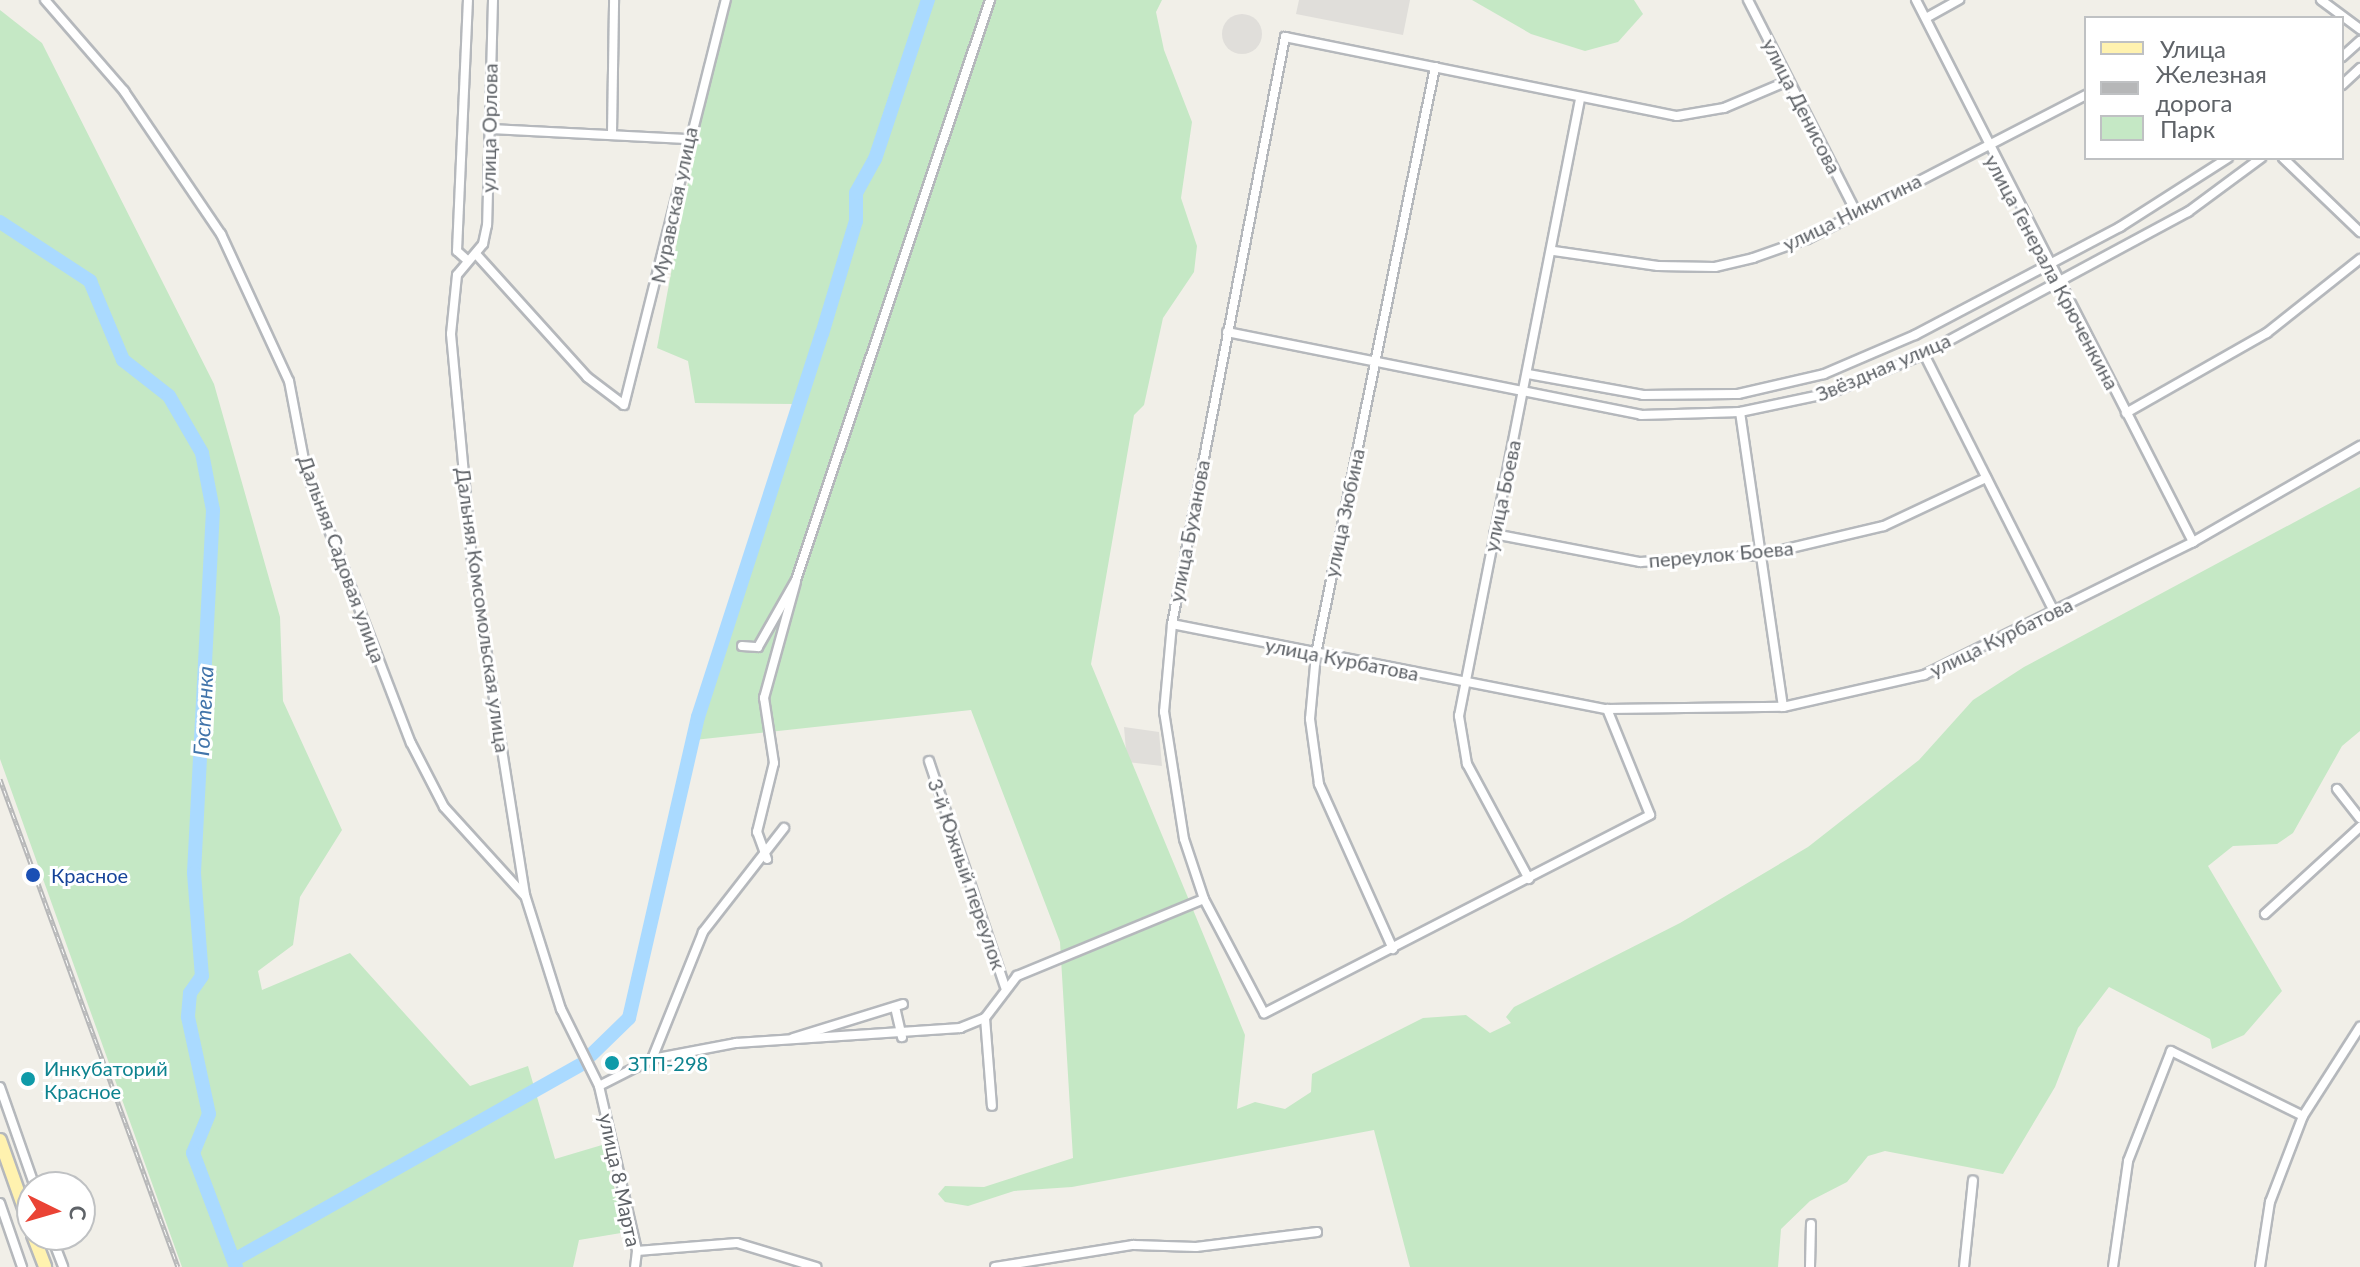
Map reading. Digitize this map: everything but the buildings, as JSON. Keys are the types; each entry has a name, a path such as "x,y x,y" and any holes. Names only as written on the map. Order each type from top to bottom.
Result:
{"main road":[{"path":"0,1140 16,1185"}],"street":[{"name":"Дальняя Садовая улица","path":"45,0 124,91 221,234 289,381 306,470 411,743 444,807 525,895 561,1009 599,1086"},
{"path":"468,0 457,251 467,260 476,254"},
{"name":"улица Орлова","path":"476,254 487,225 493,0"},
{"path":"612,133 614,0"},
{"name":"Муравская улица","path":"476,254 619,406 627,400 650,315 687,139 726,0"},
{"path":"767,859 757,832 774,763 764,698 796,580 990,0"},
{"name":"улица Денисова","path":"1748,0 1856,212"},
{"name":"улица Генерала Крюченкина","path":"1916,0 1986,145 2051,263 2193,542"},
{"path":"1926,18 1959,0"},
{"path":"2321,0 2343,16"},
{"name":"улица Буханова","path":"1393,949 1264,1013 1204,899 1169,764 1172,624 1285,37 1435,67"},
{"path":"2344,55 2360,41"},
{"path":"1435,67 1580,99 1677,116 1724,108 1788,81"},
{"name":"улица Зюбина","path":"1393,949 1319,784 1310,719 1316,654 1435,67"},
{"path":"2344,83 2360,68"},
{"name":"улица Никитина","path":"1554,251 1715,267 1807,239 2084,96"},
{"name":"улица Боева","path":"1529,879 1467,764 1462,683 1554,251 1580,99"},
{"path":"490,129 687,139"},
{"name":"Звёздная улица","path":"1528,374 1643,395 1748,392 1863,358 2177,195 2225,160"},
{"name":"Звёздная улица","path":"1227,332 1641,415 1740,412 1830,393 1924,354 2188,212 2258,160"},
{"path":"2285,160 2360,232"},
{"path":"2126,413 2267,333 2360,259"},
{"name":"Дальняя Комсомольская улица","path":"467,260 457,275 452,356 472,560 525,895"},
{"path":"1924,354 2054,611"},
{"path":"1740,412 1783,707"},
{"name":"улица Курбатова","path":"1172,624 1607,709 1783,707 1924,675 2193,542 2360,446"},
{"name":"переулок Боева","path":"1494,534 1640,562 1761,555 1884,526 1986,478"},
{"path":"742,646 758,647 796,580"},
{"path":"1393,949 1650,815 1607,709"},
{"name":"3-й Южный переулок","path":"929,761 1005,987"},
{"path":"2337,789 2360,818"},
{"path":"2265,914 2360,827"},
{"path":"784,828 767,859 703,932 652,1059 781,1041 913,1036 985,1018"},
{"path":"992,1106 985,1018 1005,987 1036,967 1204,899"},
{"path":"781,1041 899,1005 902,1037"},
{"path":"2260,1267 2270,1202 2303,1116 2360,1027"},
{"path":"2113,1267 2128,1161 2171,1051 2303,1116"},
{"name":"улица 8 Марта","path":"635,1267 637,1251 599,1086 652,1059"},
{"path":"0,1087 29,1171"},
{"path":"1964,1267 1973,1180"},
{"path":"0,1203 22,1267"},
{"path":"1810,1267 1811,1224"},
{"path":"995,1267 1133,1245 1196,1247 1317,1232"},
{"path":"637,1251 737,1243 816,1267"}],"shaded area":[{"path":"1299,0 1410,0 1403,35 1296,14"},
{"path":"1242,14 1256,20 1262,34 1256,48 1242,54 1228,48 1222,34 1228,20"},
{"path":"1124,727 1159,732 1162,766 1127,762"}],"green space":[{"path":"732,0 1162,0 1156,12 1164,50 1192,122 1181,198 1197,246 1194,272 1163,318 1144,405 1134,415 1091,664 1245,1035 1237,1109 1255,1102 1285,1109 1311,1092 1312,1074 1423,1018 1466,1015 1490,1033 1511,1023 1506,1017 1514,1007 1680,923 1808,847 1919,760 1973,700 2024,667 2360,487 2360,731 2342,746 2293,833 2277,844 2233,846 2208,866 2282,991 2244,1035 2212,1049 2210,1039 2109,987 2078,1028 2055,1087 2003,1174 1885,1151 1868,1156 1847,1182 1810,1201 1781,1229 1778,1267 1410,1267 1374,1130 1072,1187 1014,1191 968,1206 945,1202 938,1194 945,1186 984,1187 1073,1158 1060,942 971,710 694,740 795,404 695,403 688,361 657,348 696,140"},
{"path":"1472,0 1634,0 1643,14 1618,42 1585,51 1531,34"},
{"path":"0,10 42,43 214,384 280,617 283,701 342,830 300,897 293,945 258,971 262,990 350,953 470,1086 528,1066 555,1159 602,1145 627,1232 579,1240 573,1267 182,1267 0,759"}],"waterway":[{"path":"591,1055 629,1018 698,717 822,334 856,221 856,193 875,159 928,0"},
{"name":"Гостенка","path":"0,222 90,281 123,360 169,396 202,453 213,510 194,873 202,976 190,993 188,1017 209,1114 193,1153 236,1267"},
{"path":"234,1260 580,1065"}],"railway":[{"path":"0,779 178,1267"}],"place":[{"name":"Красное","path":"33,875"},
{"name":"ЗТП-298","path":"612,1063"},
{"name":"Инкубаторий Красное","path":"28,1079"}]}
